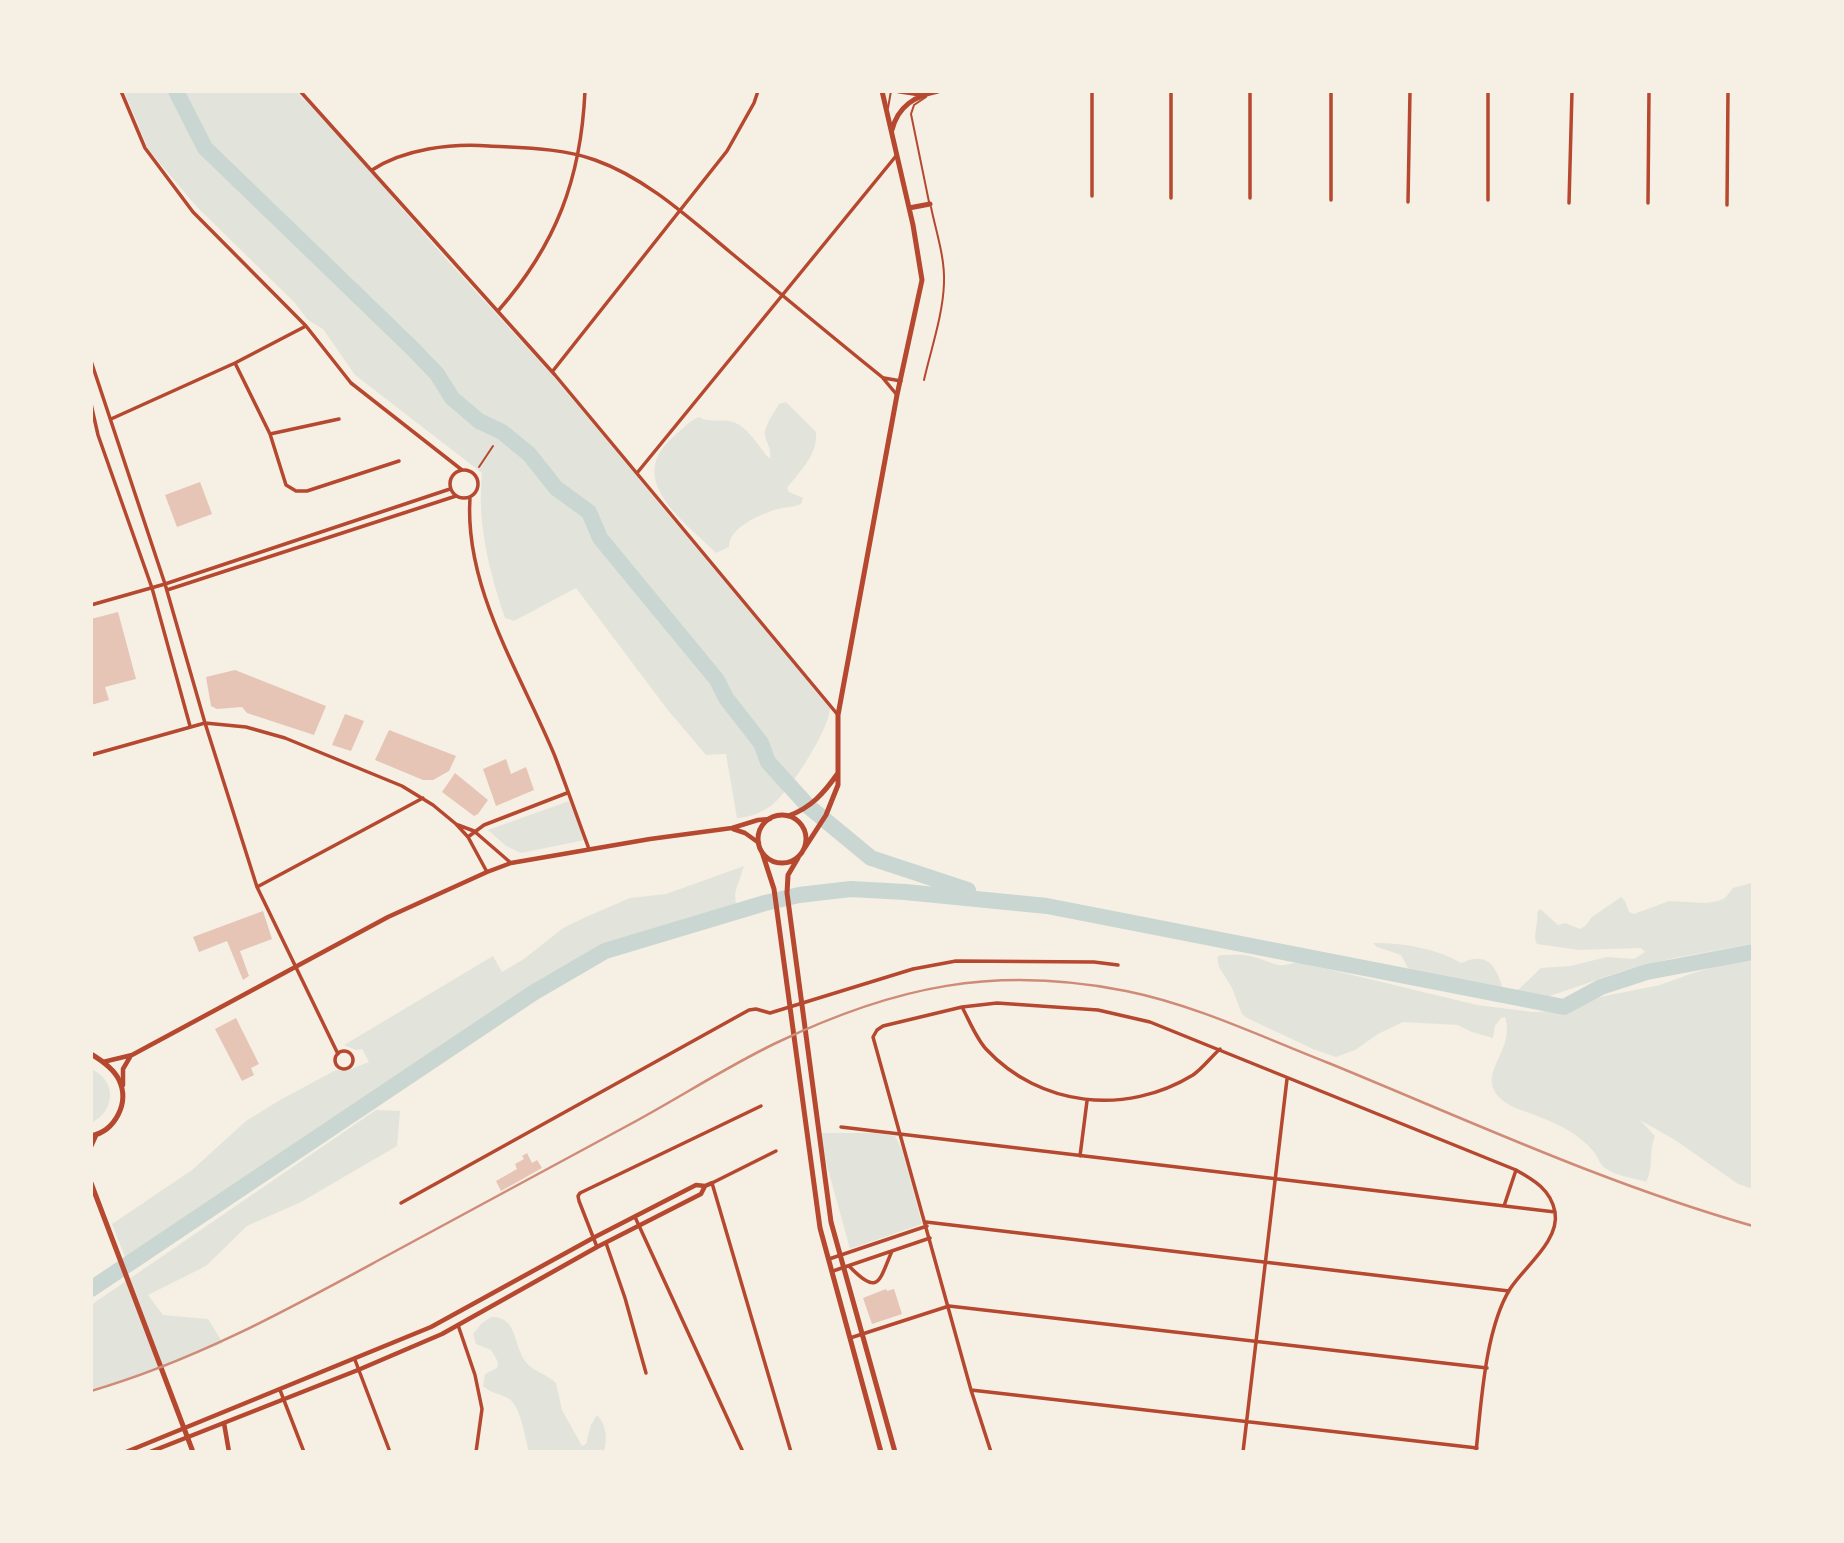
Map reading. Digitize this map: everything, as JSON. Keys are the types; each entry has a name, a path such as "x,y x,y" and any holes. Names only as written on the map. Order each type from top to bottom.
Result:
{"main road":[{"path":"881,91 909,208 922,280 897,394 838,715 836,791 826,815 788,875 787,893 831,1223 895,1452"},
{"path":"899,91 924,94"},
{"path":"891,133 900,111 914,99 937,91"},
{"path":"909,208 930,204"},
{"path":"838,774 805,810 770,819 761,830 759,843 775,894 820,1228 881,1452"},
{"path":"788,816 800,823 805,831 804,849"},
{"path":"762,852 770,860 782,863 798,858"},
{"path":"91,1146 94,1135 108,1128 117,1118 123,1093 120,1081 112,1070 92,1053"},
{"path":"91,1184 193,1452"}],"street":[{"path":"121,91 145,148 193,212 306,326 351,383 461,470 472,472 478,480 477,489 470,497 473,555 488,603 554,755 589,849"},
{"path":"301,92 309,91"},
{"path":"498,311 524,279 552,234 572,185 585,91"},
{"path":"552,372 727,151 748,115 758,91"},
{"path":"1092,196 1093,91"},
{"path":"1171,91 1171,198"},
{"path":"1250,91 1250,198"},
{"path":"1331,91 1331,200"},
{"path":"1408,202 1410,91"},
{"path":"1488,91 1488,200"},
{"path":"1569,203 1572,91"},
{"path":"1648,203 1649,91"},
{"path":"1727,205 1728,91"},
{"path":"301,92 552,372 838,715"},
{"path":"372,170 384,162 407,154 473,145 576,154 620,171 679,210 882,377 897,394"},
{"path":"637,473 896,156"},
{"path":"111,419 235,363 306,326"},
{"path":"91,361 167,590 205,723 215,747 257,887 338,1054"},
{"path":"235,363 270,434 286,485 296,491 307,491 399,461"},
{"path":"882,377 901,381"},
{"path":"91,404 98,435 152,588 191,726"},
{"path":"270,434 339,419"},
{"path":"461,470 452,476 450,489 460,498 470,497"},
{"path":"91,605 165,584 450,489"},
{"path":"167,590 456,496"},
{"path":"91,755 205,723 246,727 285,738 401,786 423,798 468,837 486,872"},
{"path":"468,837 474,831 567,793"},
{"path":"257,887 423,798"},
{"path":"102,1062 130,1056 388,917 486,872 511,863 732,828 770,819"},
{"path":"456,824 474,831 511,863"},
{"path":"732,828 749,835 759,843"},
{"path":"401,1203 750,1010 771,1013 913,969 956,961 1094,962 1118,965"},
{"path":"971,1390 1477,1450 1495,1326 1509,1291 1553,1231 1555,1212 1541,1185 1516,1170 1150,1022 1098,1010 997,1003 962,1007 883,1026 873,1038 971,1390 991,1452"},
{"path":"962,1007 986,1048 1019,1075 1058,1095 1087,1101 1126,1099 1160,1091 1195,1074 1220,1049"},
{"path":"342,1051 350,1054 353,1059 350,1066 339,1067 335,1060 338,1054 342,1051"},
{"path":"123,1093 123,1069 130,1056"},
{"path":"1243,1452 1287,1079"},
{"path":"1080,1156 1087,1101"},
{"path":"597,1247 579,1202 580,1193 761,1106"},
{"path":"841,1127 1555,1212"},
{"path":"126,1452 355,1360 464,1311 593,1238 696,1185 705,1186 776,1151"},
{"path":"1504,1206 1516,1170"},
{"path":"712,1183 791,1452"},
{"path":"150,1452 358,1370 458,1325 597,1247 701,1194 705,1186"},
{"path":"635,1217 743,1452"},
{"path":"827,1259 926,1224 1509,1291"},
{"path":"831,1272 930,1238"},
{"path":"606,1243 646,1373"},
{"path":"845,1267 868,1283 875,1283 883,1276 892,1251"},
{"path":"849,1339 949,1306 1487,1368"},
{"path":"458,1325 475,1374 482,1409 476,1452"},
{"path":"355,1360 390,1452"},
{"path":"280,1390 304,1452"},
{"path":"224,1423 229,1452"}],"lane":[{"path":"891,91 888,102 891,133"},
{"path":"924,380 942,304 944,282 942,254 911,114 918,101 937,91"}],"path":[{"path":"479,467 493,446"}],"shaded area":[{"path":"124,91 296,91 372,170 447,260 554,377 830,708 823,730 807,760 780,798 756,814 737,818 726,754 706,755 667,709 576,588 514,621 505,618 483,529 482,473 355,375 323,329 308,320 295,303 196,206 148,149"},
{"path":"786,402 816,432 811,455 787,488 789,492 803,498 801,504 774,510 752,519 734,534 729,547 716,553 666,502 654,471 658,456 670,440 699,417 739,425 770,459 766,428 779,404"},
{"path":"569,801 585,840 521,853 506,846 488,830"},
{"path":"744,866 735,893 736,906 600,949 577,960 397,1078 127,1262 112,1224 192,1170 246,1121 336,1070 346,1071 369,1062 362,1049 356,1050 344,1045 493,956 502,972 524,959 563,928 586,917 630,898 666,894"},
{"path":"1753,883 1753,944 1674,958 1620,972 1550,996 1495,992 1428,977 1408,968 1401,955 1377,947 1373,943 1419,947 1461,963 1484,960 1489,962 1497,973 1503,989 1510,992 1519,989 1541,968 1570,966 1607,957 1634,959 1645,952 1641,948 1579,950 1537,944 1537,913 1540,909 1558,925 1565,923 1580,929 1621,897 1629,912 1634,914 1669,901 1718,901 1725,898 1733,888"},
{"path":"1247,955 1277,965 1305,959 1315,966 1477,1005 1533,1012 1561,1011 1600,997 1660,985 1732,962 1753,959 1753,1189 1738,1184 1675,1140 1640,1120 1655,1136 1648,1177 1646,1182 1620,1175 1603,1166 1595,1153 1568,1130 1505,1102 1495,1092 1492,1077 1506,1036 1505,1017 1495,1026 1493,1038 1458,1025 1403,1022 1378,1034 1355,1050 1336,1057 1313,1049 1242,1014 1232,988 1219,967 1217,957"},
{"path":"91,1069 105,1080 110,1096 105,1111 91,1123"},
{"path":"376,1110 400,1111 397,1146 301,1202 247,1226 206,1266 148,1295 163,1315 208,1319 223,1343 135,1378 91,1389 91,1305"},
{"path":"818,1133 877,1133 895,1136 902,1149 922,1224 850,1249"},
{"path":"491,1317 506,1321 525,1361 556,1383 562,1410 582,1446 586,1444 597,1415 605,1432 604,1452 529,1452 517,1408 506,1397 483,1386 485,1374 497,1368 498,1362 491,1350 476,1344 473,1334"}],"building":[{"path":"200,482 212,514 177,527 165,495"},
{"path":"118,612 136,679 105,687 109,700 91,705 91,619"},
{"path":"235,670 326,706 314,735 247,713 242,707 217,709 211,706 206,677"},
{"path":"345,714 364,721 351,751 332,745"},
{"path":"389,730 456,756 449,771 433,780 423,780 375,760"},
{"path":"506,759 511,774 526,767 534,790 496,806 483,769"},
{"path":"455,773 488,800 474,816 442,792"},
{"path":"263,911 272,939 240,951 249,976 243,980 227,941 199,952 193,937"},
{"path":"236,1018 259,1064 251,1068 254,1075 242,1081 215,1029"},
{"path":"527,1153 532,1163 537,1160 542,1168 501,1191 496,1181 517,1169 515,1164 524,1159 522,1156"},
{"path":"886,1289 894,1289 902,1314 872,1324 863,1298"}],"waterway":[{"path":"176,91 205,148 413,349 437,374 452,398 479,421 502,432 529,454 556,488 589,512 600,538 717,680 726,698 761,743 768,762 808,806 871,858 968,890"},
{"path":"91,1289 533,993 605,951 799,895 851,889 1047,906 1564,1007 1601,987 1647,972 1753,952"}],"railway":[{"path":"91,1391 203,1350 274,1316 776,1043 862,1007 946,986 989,981 1078,983 1152,997 1204,1013 1592,1172 1753,1226"}]}
